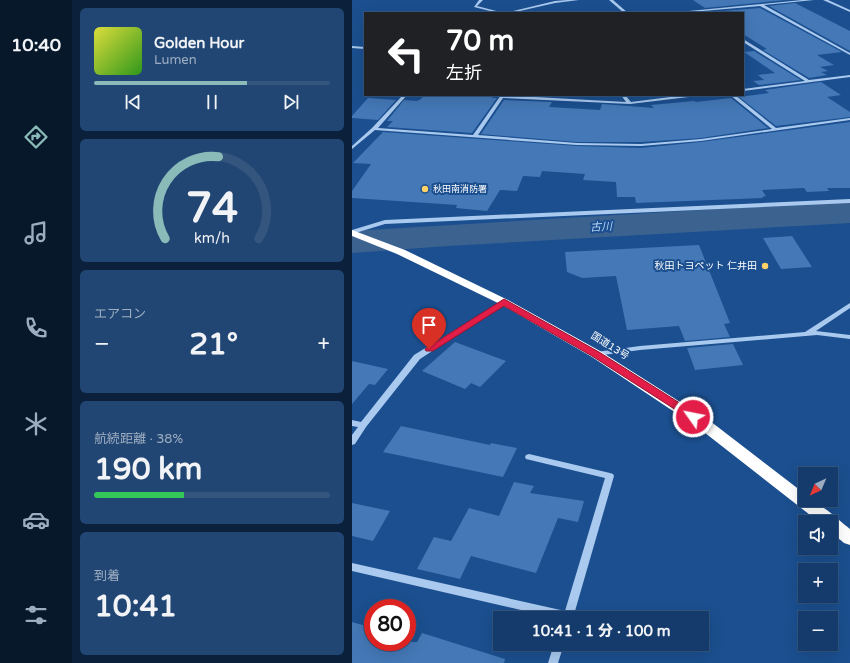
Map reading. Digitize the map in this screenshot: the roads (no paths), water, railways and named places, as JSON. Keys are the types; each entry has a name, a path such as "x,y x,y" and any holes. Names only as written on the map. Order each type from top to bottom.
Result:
{"highway":[{"name":"国道13号","path":"353,233 401,252 504,302 596,354 705,425 821,515"},
{"name":"国道13号","path":"838,528 850,538"}],"street":[{"path":"481,0 475,6 498,12"},
{"path":"511,12 555,2 577,0"},
{"path":"611,0 625,12"},
{"path":"679,12 812,0"},
{"path":"825,0 850,12"},
{"path":"762,5 850,54"},
{"path":"744,41 808,81"},
{"path":"352,47 364,48"},
{"path":"744,90 850,76"},
{"path":"352,148 374,129 404,96"},
{"path":"475,136 503,96 630,103 689,96"},
{"path":"624,96 630,103"},
{"path":"733,96 776,130"},
{"path":"374,129 577,144 641,145 701,140 850,119"},
{"path":"353,233 385,222 850,201"},
{"path":"352,442 363,425 417,357 504,302"},
{"path":"807,334 850,305"},
{"path":"596,354 640,348 817,333 850,337"},
{"path":"352,423 363,425"},
{"path":"530,457 610,476 570,611"},
{"path":"352,567 542,611"},
{"path":"553,663 557,651"}],"waterway":[{"name":"古川","path":"352,242 448,235 850,212"}],"place":[{"name":"秋田南消防署","path":"425,189"},
{"name":"秋田トヨペット 仁井田","path":"765,266"}]}
